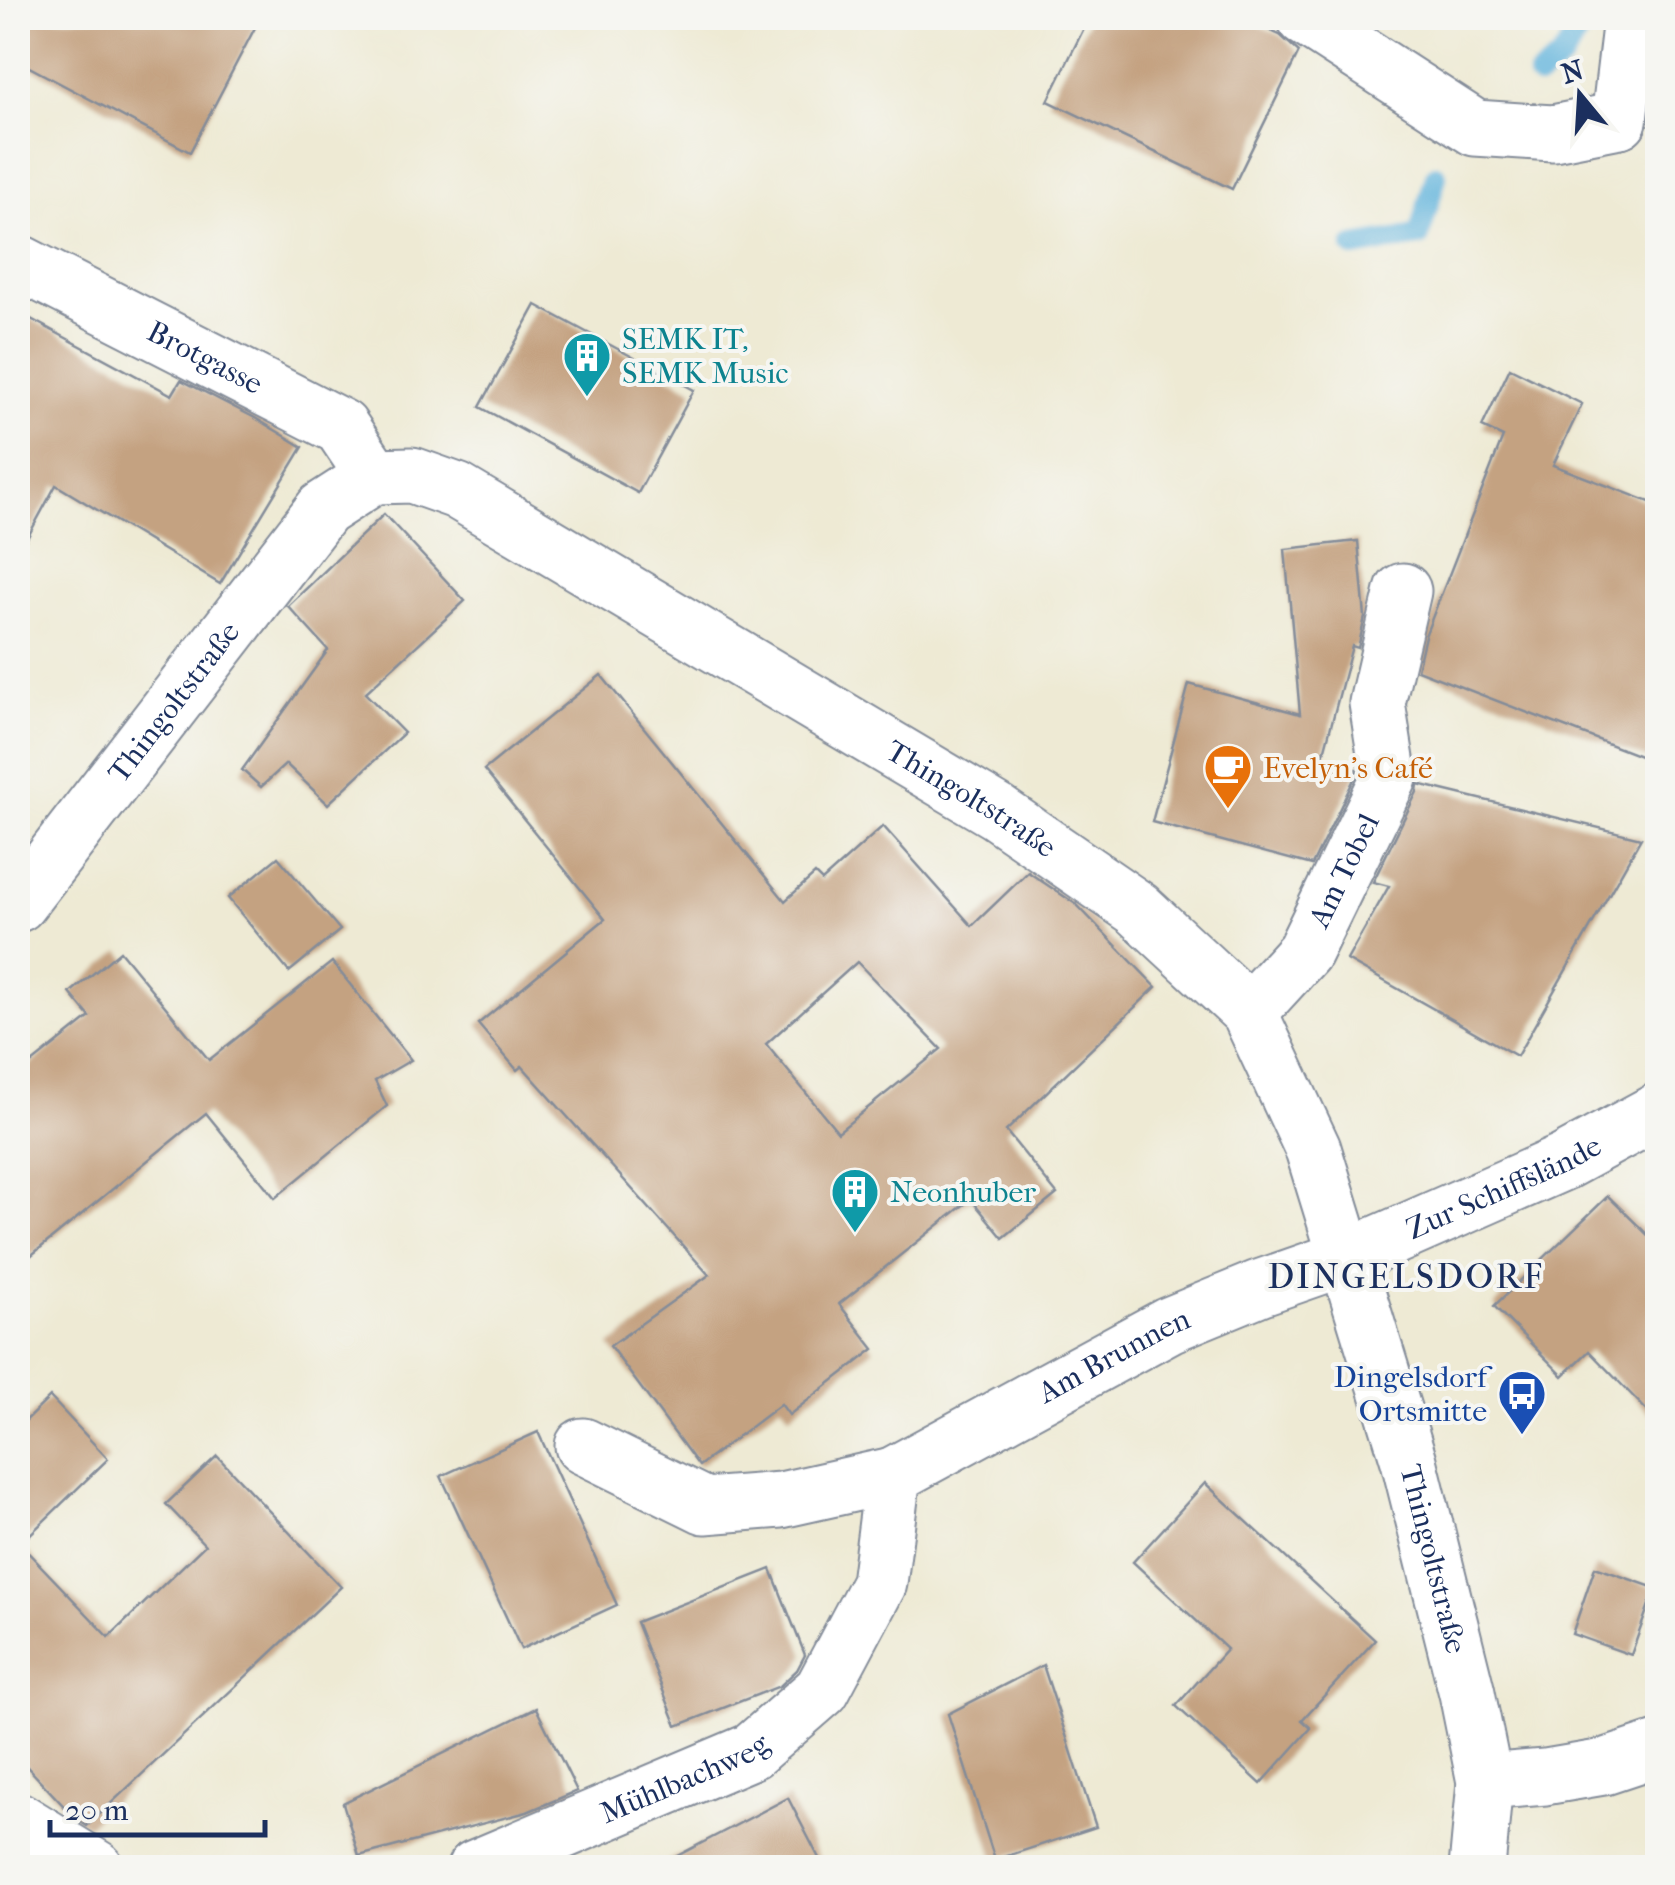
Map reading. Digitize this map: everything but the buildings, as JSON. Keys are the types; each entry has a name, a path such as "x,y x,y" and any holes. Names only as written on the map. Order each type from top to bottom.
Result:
{"street":[{"path":"1306,18 1475,128 1638,134 1631,18"},
{"name":"Brotgasse","path":"18,262 341,428 374,476"},
{"name":"Thingoltstraße","path":"18,904 323,509 374,476 412,475 456,490 998,812 1138,909 1248,1012 1313,1149 1409,1461 1467,1693 1485,1782 1477,1868"},
{"name":"Am Tobel","path":"1248,1012 1304,952 1389,778 1377,702 1403,591"},
{"name":"Zur Schiffslände","path":"1348,1257 1564,1162 1658,1111"},
{"name":"Am Brunnen","path":"583,1446 705,1506 781,1500 893,1476 1169,1325 1348,1257"},
{"name":"Mühlbachweg","path":"474,1868 752,1752 822,1690 879,1583 893,1476"},
{"path":"1485,1782 1604,1767 1658,1749"},
{"path":"18,1820 96,1868"}],"waterway":[{"path":"1539,76 1562,58 1586,18"},
{"path":"1354,247 1419,236 1436,176"}],"place":[{"name":"SEMK IT, SEMK Music","path":"587,398"},
{"name":"Evelyn's Café","path":"1228,810"},
{"name":"Neonhuber","path":"855,1234"},
{"name":"Dingelsdorf Ortsmitte","path":"1522,1436"}],"district":[{"name":"DINGELSDORF","path":"1406,1276"}]}
